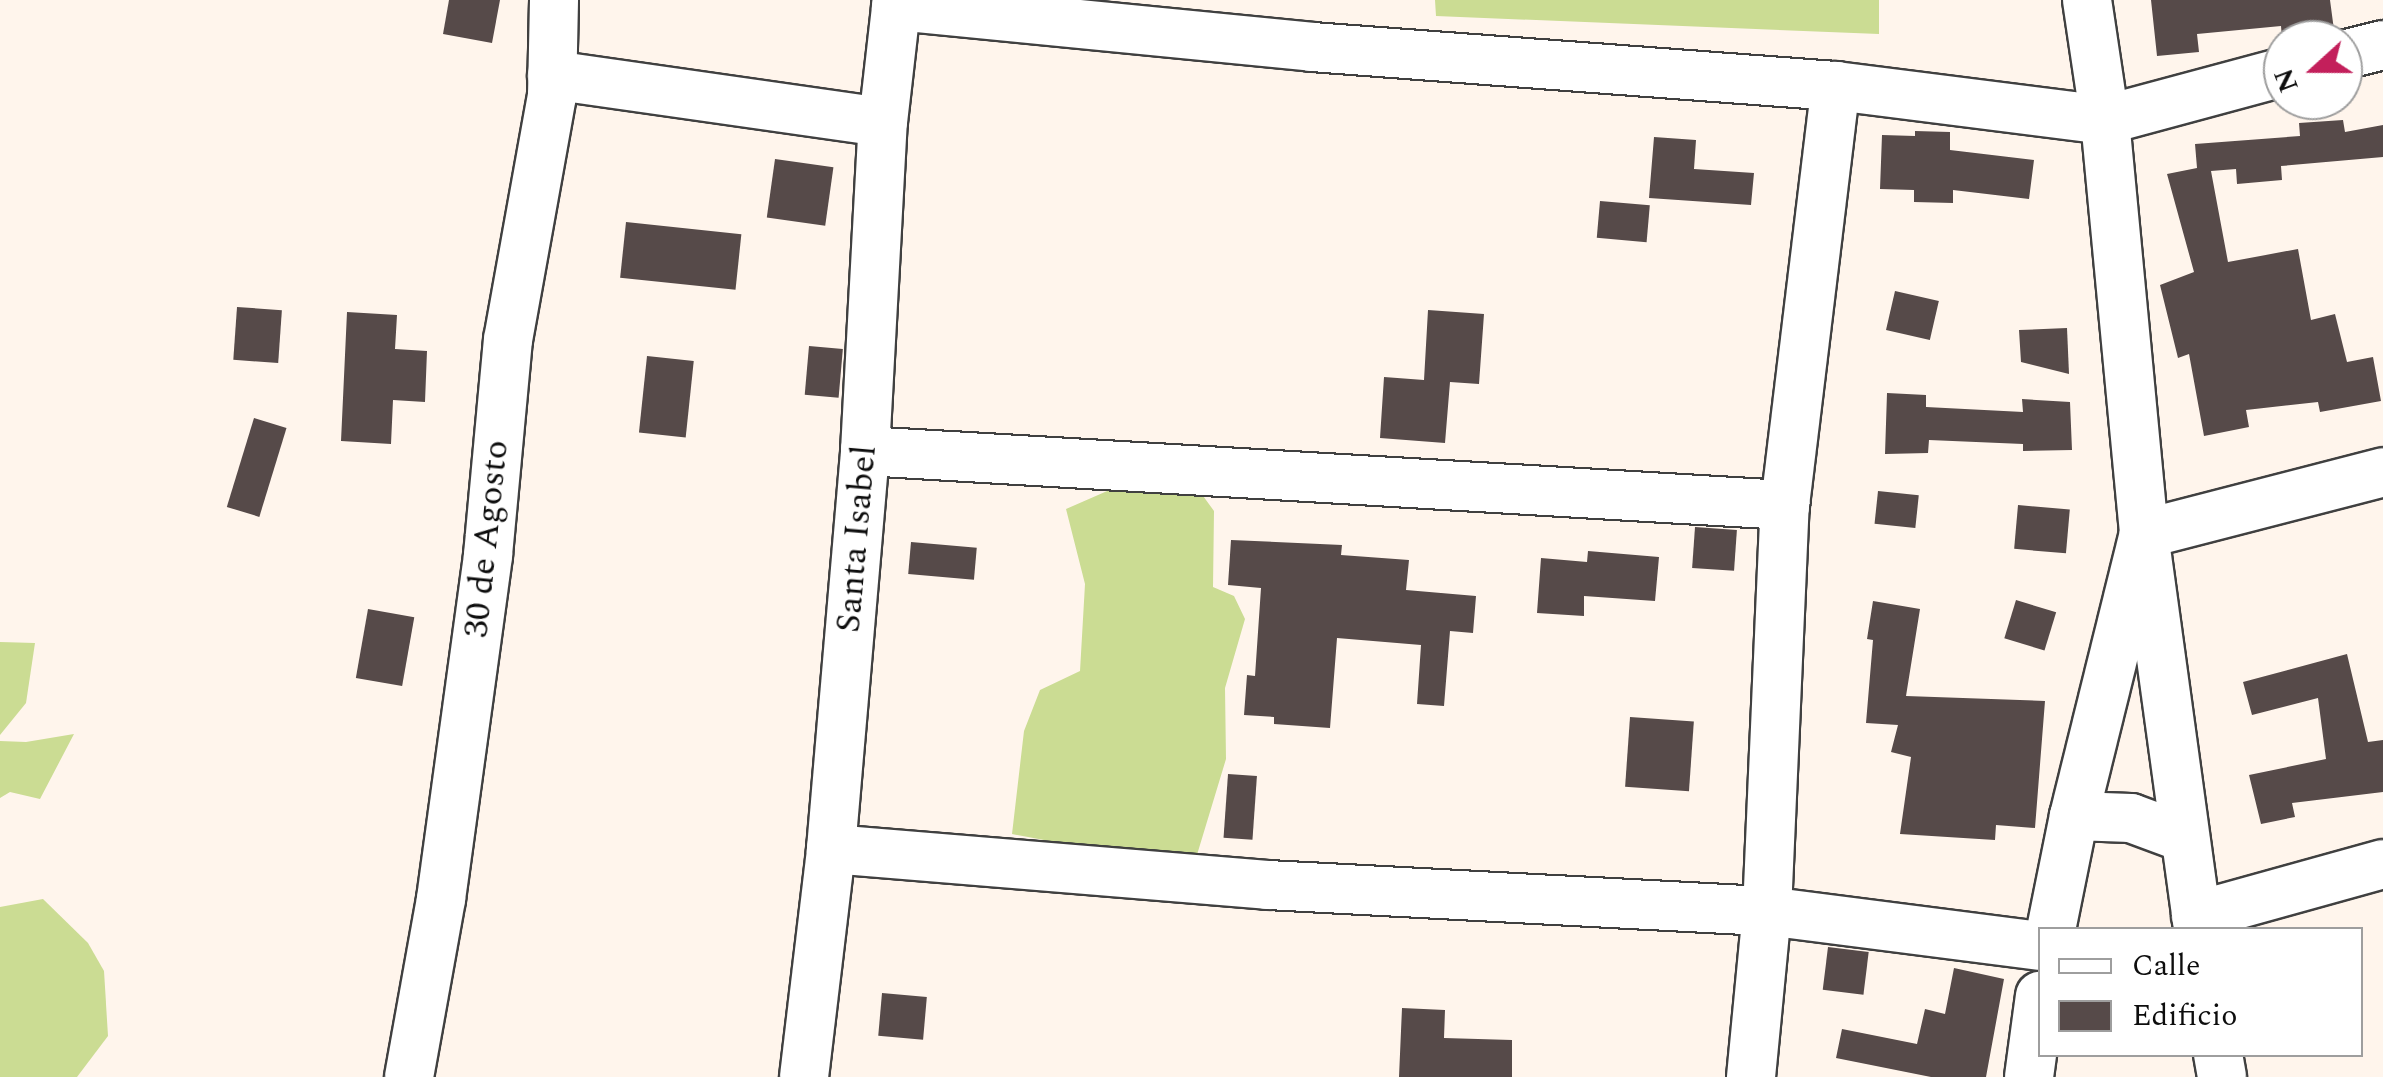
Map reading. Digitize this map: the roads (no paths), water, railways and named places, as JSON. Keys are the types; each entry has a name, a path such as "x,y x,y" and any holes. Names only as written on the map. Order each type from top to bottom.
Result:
{"street":[{"name":"30 de Agosto","path":"409,1077 442,900 488,555 508,340 552,75 554,0"},
{"path":"2087,0 2105,120 2144,534 2182,838 2197,923 2383,864"},
{"path":"896,3 1312,47 1836,86 2105,120 2263,77"},
{"name":"Santa Isabel","path":"804,1077 830,849 866,451 884,122 896,3"},
{"path":"552,75 884,122"},
{"path":"1750,1077 1768,911 1785,506 1836,86"},
{"path":"866,451 1785,506"},
{"path":"2144,534 2383,472"},
{"path":"2052,927 2074,816 2144,534"},
{"path":"2074,816 2131,818 2182,838"},
{"path":"830,849 1268,885 1768,911 2038,946"},
{"path":"2029,1077 2038,1011"}]}
